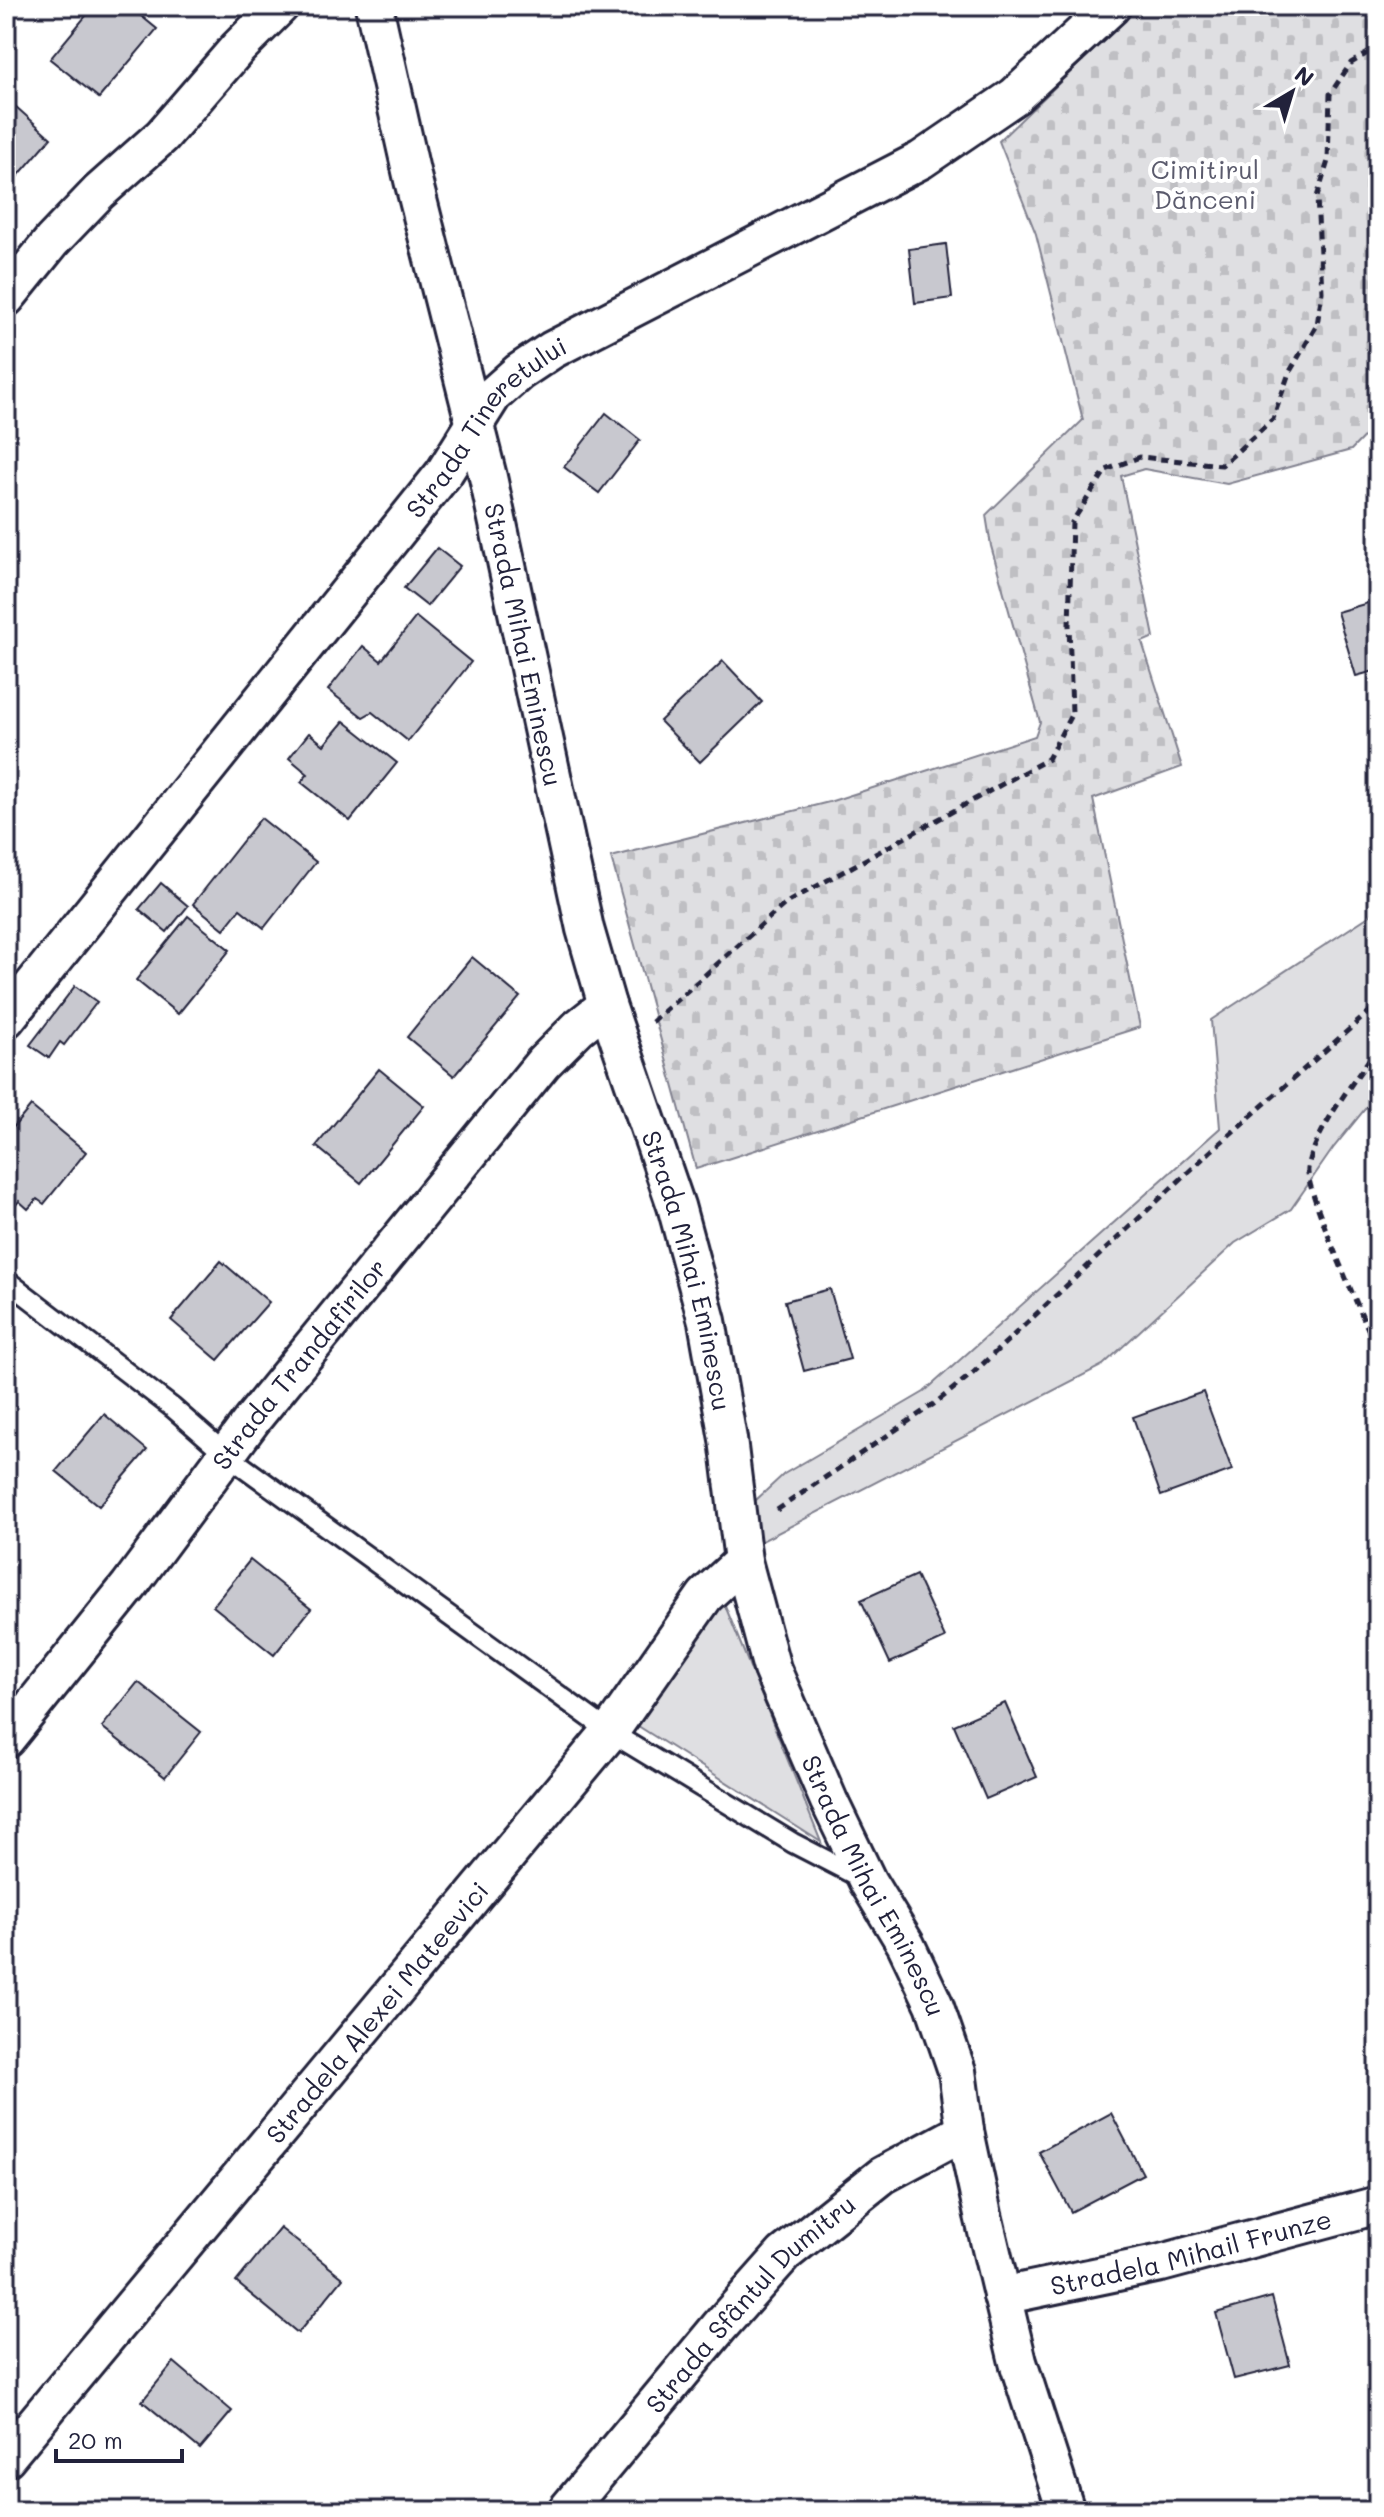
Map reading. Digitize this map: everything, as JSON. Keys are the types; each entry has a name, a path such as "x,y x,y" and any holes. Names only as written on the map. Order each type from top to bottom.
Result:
{"street":[{"path":"6,298 52,241 99,192 162,136 238,48 280,6"},
{"name":"Strada Mihai Eminescu","path":"374,6 413,180 474,421 585,929 607,1005 676,1206 707,1321 728,1439 742,1549 772,1669 868,1882 906,1945 934,2004 957,2071 965,2131 1018,2362 1066,2511"},
{"name":"Strada Tineretului","path":"6,1019 444,473 493,395 519,372 552,350 921,160 1015,96 1112,6"},
{"name":"Strada Trandafirilor","path":"6,1739 129,1586 227,1455 543,1063 579,1027 607,1005"},
{"name":"Stradela Alexei Mateevici","path":"6,2458 610,1732 705,1596 742,1549"},
{"name":"Strada Sfântul Dumitru","path":"566,2511 784,2254 883,2175 965,2131"},
{"name":"Stradela Mihail Frunze","path":"1002,2296 1161,2263 1378,2205"}],"lane":[{"path":"6,1280 173,1408 227,1455 610,1732 793,1843 868,1882"}],"path":[{"path":"621,1042 655,1020 786,903 1048,759 1072,713 1069,625 1072,522 1106,470 1140,457 1222,465 1273,419 1289,373 1317,325 1322,292 1317,197 1328,161 1330,94 1351,63 1378,47"},
{"path":"742,1549 815,1483 934,1404 973,1373 1201,1160 1378,1004"},
{"path":"1378,1047 1313,1147 1307,1172 1378,1352"}],"green space":[{"name":"Cimitirul Dănceni","path":"1139,6 1378,6 1378,422 1351,450 1227,484 1144,469 1121,476 1154,637 1142,642 1182,767 1093,799 1140,1027 696,1169 611,857 829,802 1035,736 1040,722 991,546 986,515 1083,420 1036,234 999,141"},
{"path":"1378,910 1378,1093 1334,1147 1291,1209 1235,1243 1103,1365 760,1542 755,1501 784,1474 924,1392 1220,1128 1211,1020"},
{"path":"724,1603 821,1842 635,1724"}],"building":[{"path":"94,6 129,6 157,29 99,98 50,59"},
{"path":"6,98 51,138 11,184 6,179"},
{"path":"946,244 952,298 915,303 909,249"},
{"path":"606,413 640,440 599,493 564,467"},
{"path":"437,548 460,566 427,606 404,588"},
{"path":"1378,600 1378,670 1356,676 1337,612"},
{"path":"416,617 471,662 408,741 372,712 363,717 328,690 363,646 381,661"},
{"path":"723,661 762,702 700,762 660,721"},
{"path":"344,721 397,763 350,821 301,782 308,774 289,758 309,733 324,745"},
{"path":"261,818 316,862 264,928 240,909 224,929 193,904"},
{"path":"161,883 188,906 167,932 139,909"},
{"path":"188,916 230,950 178,1014 136,980"},
{"path":"472,957 520,997 454,1076 407,1037"},
{"path":"75,986 97,1002 64,1045 60,1042 49,1058 30,1045"},
{"path":"379,1069 424,1106 361,1183 316,1146"},
{"path":"31,1106 86,1152 44,1204 37,1199 28,1209 19,1201 7,1216 6,1136"},
{"path":"221,1261 269,1302 218,1360 171,1320"},
{"path":"830,1289 850,1359 804,1371 785,1301"},
{"path":"1203,1392 1232,1470 1161,1496 1133,1417"},
{"path":"104,1414 147,1450 99,1506 56,1471"},
{"path":"250,1560 311,1609 274,1655 213,1606"},
{"path":"916,1575 945,1638 890,1663 861,1600"},
{"path":"138,1682 201,1732 165,1777 102,1727"},
{"path":"1005,1703 1037,1777 986,1799 954,1725"},
{"path":"1111,2113 1143,2174 1071,2212 1039,2152"},
{"path":"280,2228 343,2278 298,2333 236,2282"},
{"path":"1272,2297 1290,2365 1234,2379 1216,2313"},
{"path":"174,2362 232,2411 200,2449 142,2401"}]}
